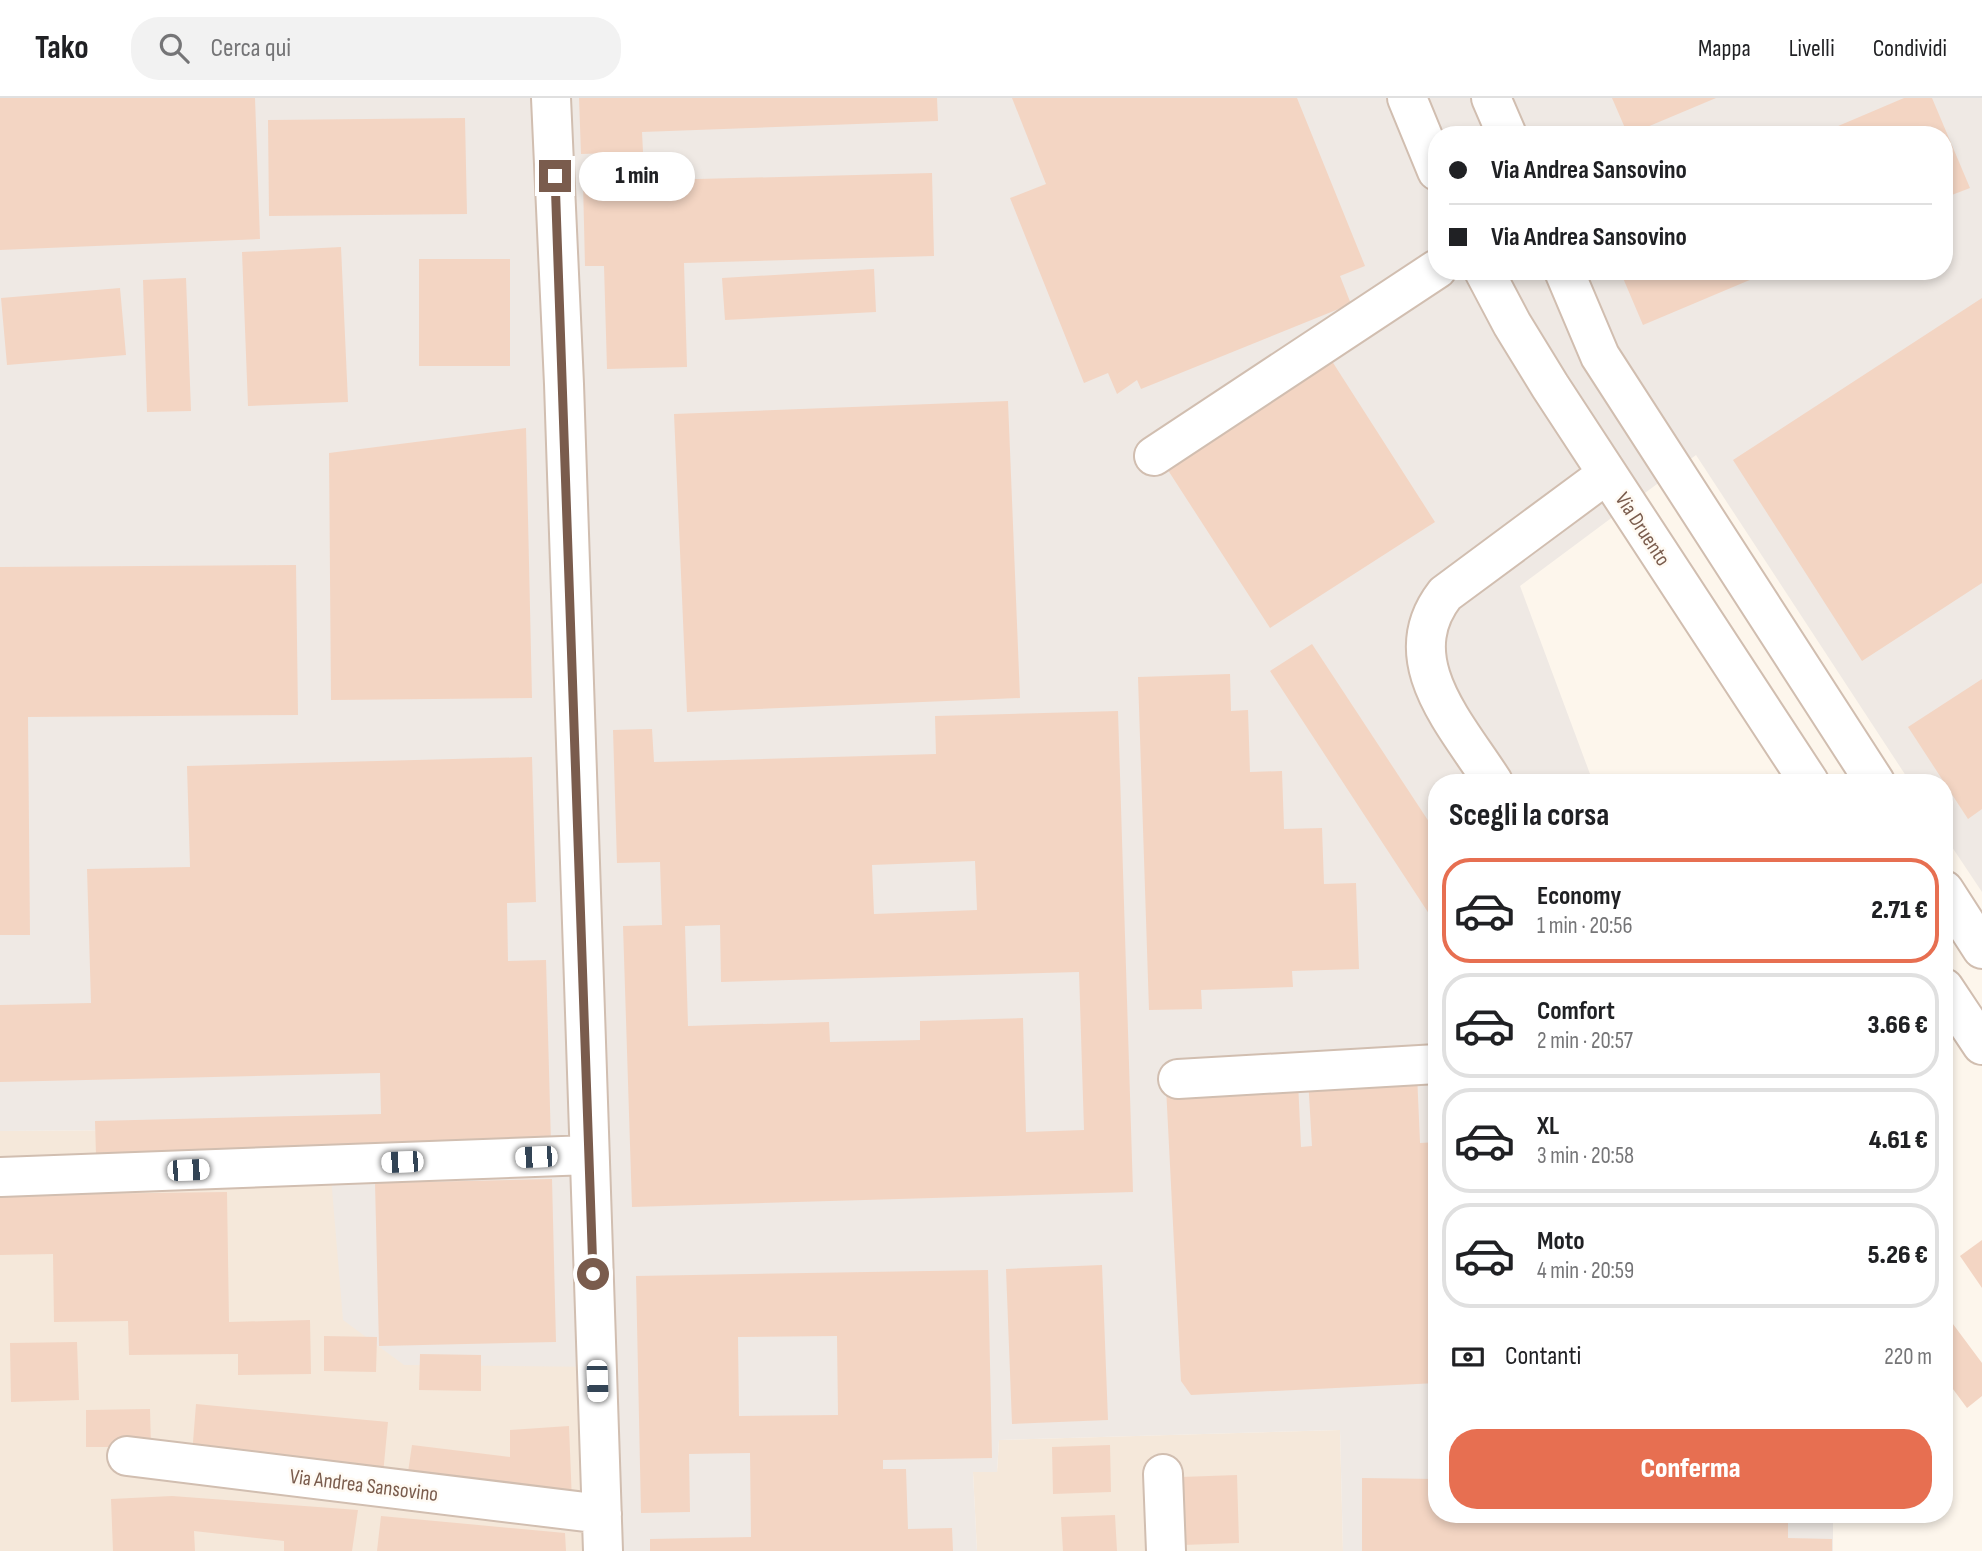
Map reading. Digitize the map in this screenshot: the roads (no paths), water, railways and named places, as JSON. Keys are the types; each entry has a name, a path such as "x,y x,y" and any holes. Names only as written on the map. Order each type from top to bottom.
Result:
{"street":[{"name":"Via Andrea Sansovino","path":"127,1456 603,1533 565,411 551,98"},
{"path":"1407,98 1428,149"},
{"path":"1491,98 1503,126"},
{"path":"1154,456 1428,275"},
{"name":"Via Druento","path":"1490,280 1512,324 1550,386 1805,774"},
{"path":"1568,280 1600,356 1870,774"},
{"path":"1550,386 1600,356"},
{"path":"1488,774 1436,690 1424,654 1424,638 1429,621 1436,605 1451,589 1607,474"},
{"path":"1953,904 1982,949"},
{"path":"1953,1002 1982,1045"},
{"path":"1178,1079 1428,1065"},
{"path":"1,1177 589,1155"},
{"path":"1163,1474 1166,1551"}]}
